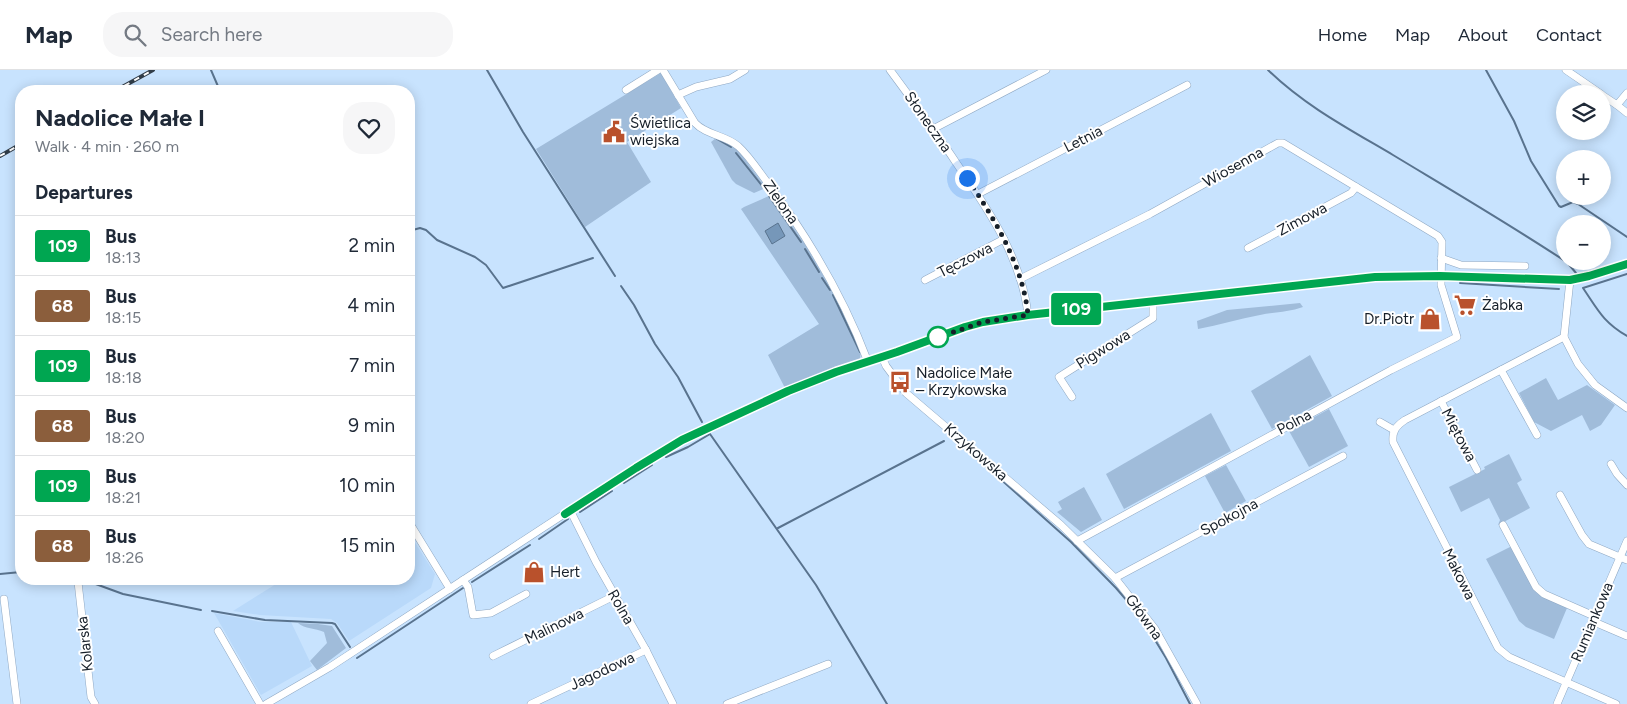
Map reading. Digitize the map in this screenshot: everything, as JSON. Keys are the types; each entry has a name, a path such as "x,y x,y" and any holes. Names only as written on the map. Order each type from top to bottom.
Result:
{"street":[{"path":"626,90 658,70"},
{"name":"Zielona","path":"663,70 690,116 701,129 722,136 739,146 772,189 826,272 861,342 868,362"},
{"path":"678,95 696,87 730,79 746,70"},
{"name":"Słoneczna","path":"890,70 978,194 1004,240 1020,280"},
{"path":"933,129 1046,70"},
{"path":"1566,70 1588,85"},
{"name":"Letnia","path":"978,194 1188,85"},
{"path":"1618,105 1627,93"},
{"path":"1611,100 1627,113"},
{"name":"Wiosenna","path":"1020,280 1150,214 1278,143 1283,143 1438,236 1442,242 1440,276"},
{"name":"Zimowa","path":"1248,248 1351,193 1356,187"},
{"name":"Tęczowa","path":"925,280 1004,240"},
{"path":"1441,258 1461,265 1525,266"},
{"path":"266,704 292,690 636,468 698,432 788,391 836,372 974,325 1028,315 1375,277 1440,276 1570,280 1627,264"},
{"name":"Polna","path":"1077,541 1391,370 1457,337 1440,276"},
{"path":"1020,280 1026,298 1028,315"},
{"path":"1570,280 1564,337 1578,364 1595,386 1627,408"},
{"name":"Pigwowa","path":"1072,397 1059,377 1153,318 1153,301"},
{"path":"1380,422 1394,430 1405,420 1564,337"},
{"name":"Krzykowska","path":"882,357 886,366 906,394 957,435 1077,541"},
{"path":"1502,370 1537,435"},
{"name":"Miętowa","path":"1441,401 1477,470"},
{"name":"Makowa","path":"1394,430 1392,435 1393,442 1403,464 1498,648 1509,657 1616,704"},
{"name":"Spokojna","path":"1115,578 1343,456"},
{"path":"1611,464 1627,485"},
{"path":"1560,495 1589,544 1623,558"},
{"name":"Rolna","path":"568,512 646,650 673,704"},
{"path":"1503,525 1536,587 1544,594 1627,636"},
{"path":"415,532 450,589"},
{"name":"Główna","path":"1077,541 1115,578 1155,630 1197,704"},
{"name":"Rumiankowa","path":"1557,704 1593,618 1623,558 1627,541"},
{"path":"463,580 468,587 473,615 491,613 526,594"},
{"name":"Kolarska","path":"78,585 91,697 95,704"},
{"name":"Malinowa","path":"493,656 614,596"},
{"path":"4,599 17,704"},
{"path":"218,631 260,704"},
{"name":"Jagodowa","path":"531,704 646,650"},
{"path":"727,704 828,664"}],"shaded area":[{"path":"661,73 681,108 627,142 651,182 585,227 536,149"},
{"path":"716,138 732,145 741,154 766,188 754,193 732,180 711,142"},
{"path":"772,196 806,246 834,294 861,349 860,360 785,388 768,355 819,324 741,209"},
{"path":"778,223 785,236 772,244 765,231"},
{"path":"1300,303 1303,307 1198,329 1197,321 1227,310"},
{"path":"1310,355 1332,396 1272,429 1251,391"},
{"path":"1546,378 1558,400 1587,385 1615,405 1601,425 1590,431 1582,415 1551,431 1534,422 1519,393"},
{"path":"1329,409 1348,446 1309,467 1289,431"},
{"path":"1211,413 1231,451 1124,509 1106,474"},
{"path":"1509,454 1522,480 1517,483 1530,508 1498,525 1500,520 1489,498 1461,512 1449,487 1485,469 1484,467"},
{"path":"1226,465 1246,501 1225,513 1205,476"},
{"path":"1084,487 1102,520 1081,532 1057,512 1062,509 1058,502"},
{"path":"415,542 435,574 431,588 349,641 337,623 331,619 260,615 233,611 274,585 415,585"},
{"path":"1512,546 1543,596 1567,608 1554,639 1526,627 1519,621 1486,559"},
{"path":"214,613 261,622 291,622 312,666 261,695"},
{"path":"298,623 332,626 346,648 317,670 310,661 327,643 324,632"}],"waterway":[{"path":"211,70 217,85"},
{"path":"487,70 523,132 615,276"},
{"path":"1268,70 1312,106 1556,255"},
{"path":"1486,70 1514,121 1531,161 1559,206 1561,207 1573,202 1578,204 1627,237"},
{"path":"717,139 731,147"},
{"path":"736,153 763,187"},
{"path":"769,196 801,242"},
{"path":"415,229 420,228 426,230 437,240 475,257 486,265 503,288 593,258"},
{"path":"805,249 819,272"},
{"path":"1627,274 1583,288 1606,320 1627,336"},
{"path":"822,278 830,290"},
{"path":"1460,283 1559,289"},
{"path":"621,286 634,305 655,344 678,377 702,422"},
{"path":"833,295 860,352"},
{"path":"666,457 710,434 816,585 887,704"},
{"path":"778,528 944,441"},
{"path":"970,452 1071,542 1116,588 1141,617 1166,658 1190,704"},
{"path":"624,483 652,465"},
{"path":"580,512 612,491"},
{"path":"539,539 568,519"},
{"path":"472,582 530,545"},
{"path":"0,574 15,573"},
{"path":"98,585 123,594 201,610"},
{"path":"357,658 463,588"},
{"path":"212,611 265,620 332,623 335,624 350,647"}],"railway":[{"path":"126,85 153,70"},
{"path":"0,156 15,147"}],"bus line":[{"name":"109","path":"565,514 682,440 727,418 836,372 983,322 1028,315 1375,277 1472,276 1570,280 1627,264"}],"place":[{"name":"Świetlica wiejska","path":"614,132"},
{"name":"Żabka","path":"1465,305"},
{"name":"Dr.Piotr","path":"1430,319"},
{"name":"Nadolice Małe – Krzykowska","path":"900,382"},
{"name":"Hert","path":"534,572"}],"route":[{"path":"938,337 933,339 983,322 1028,315 1026,298 1002,234 967,178"}]}
